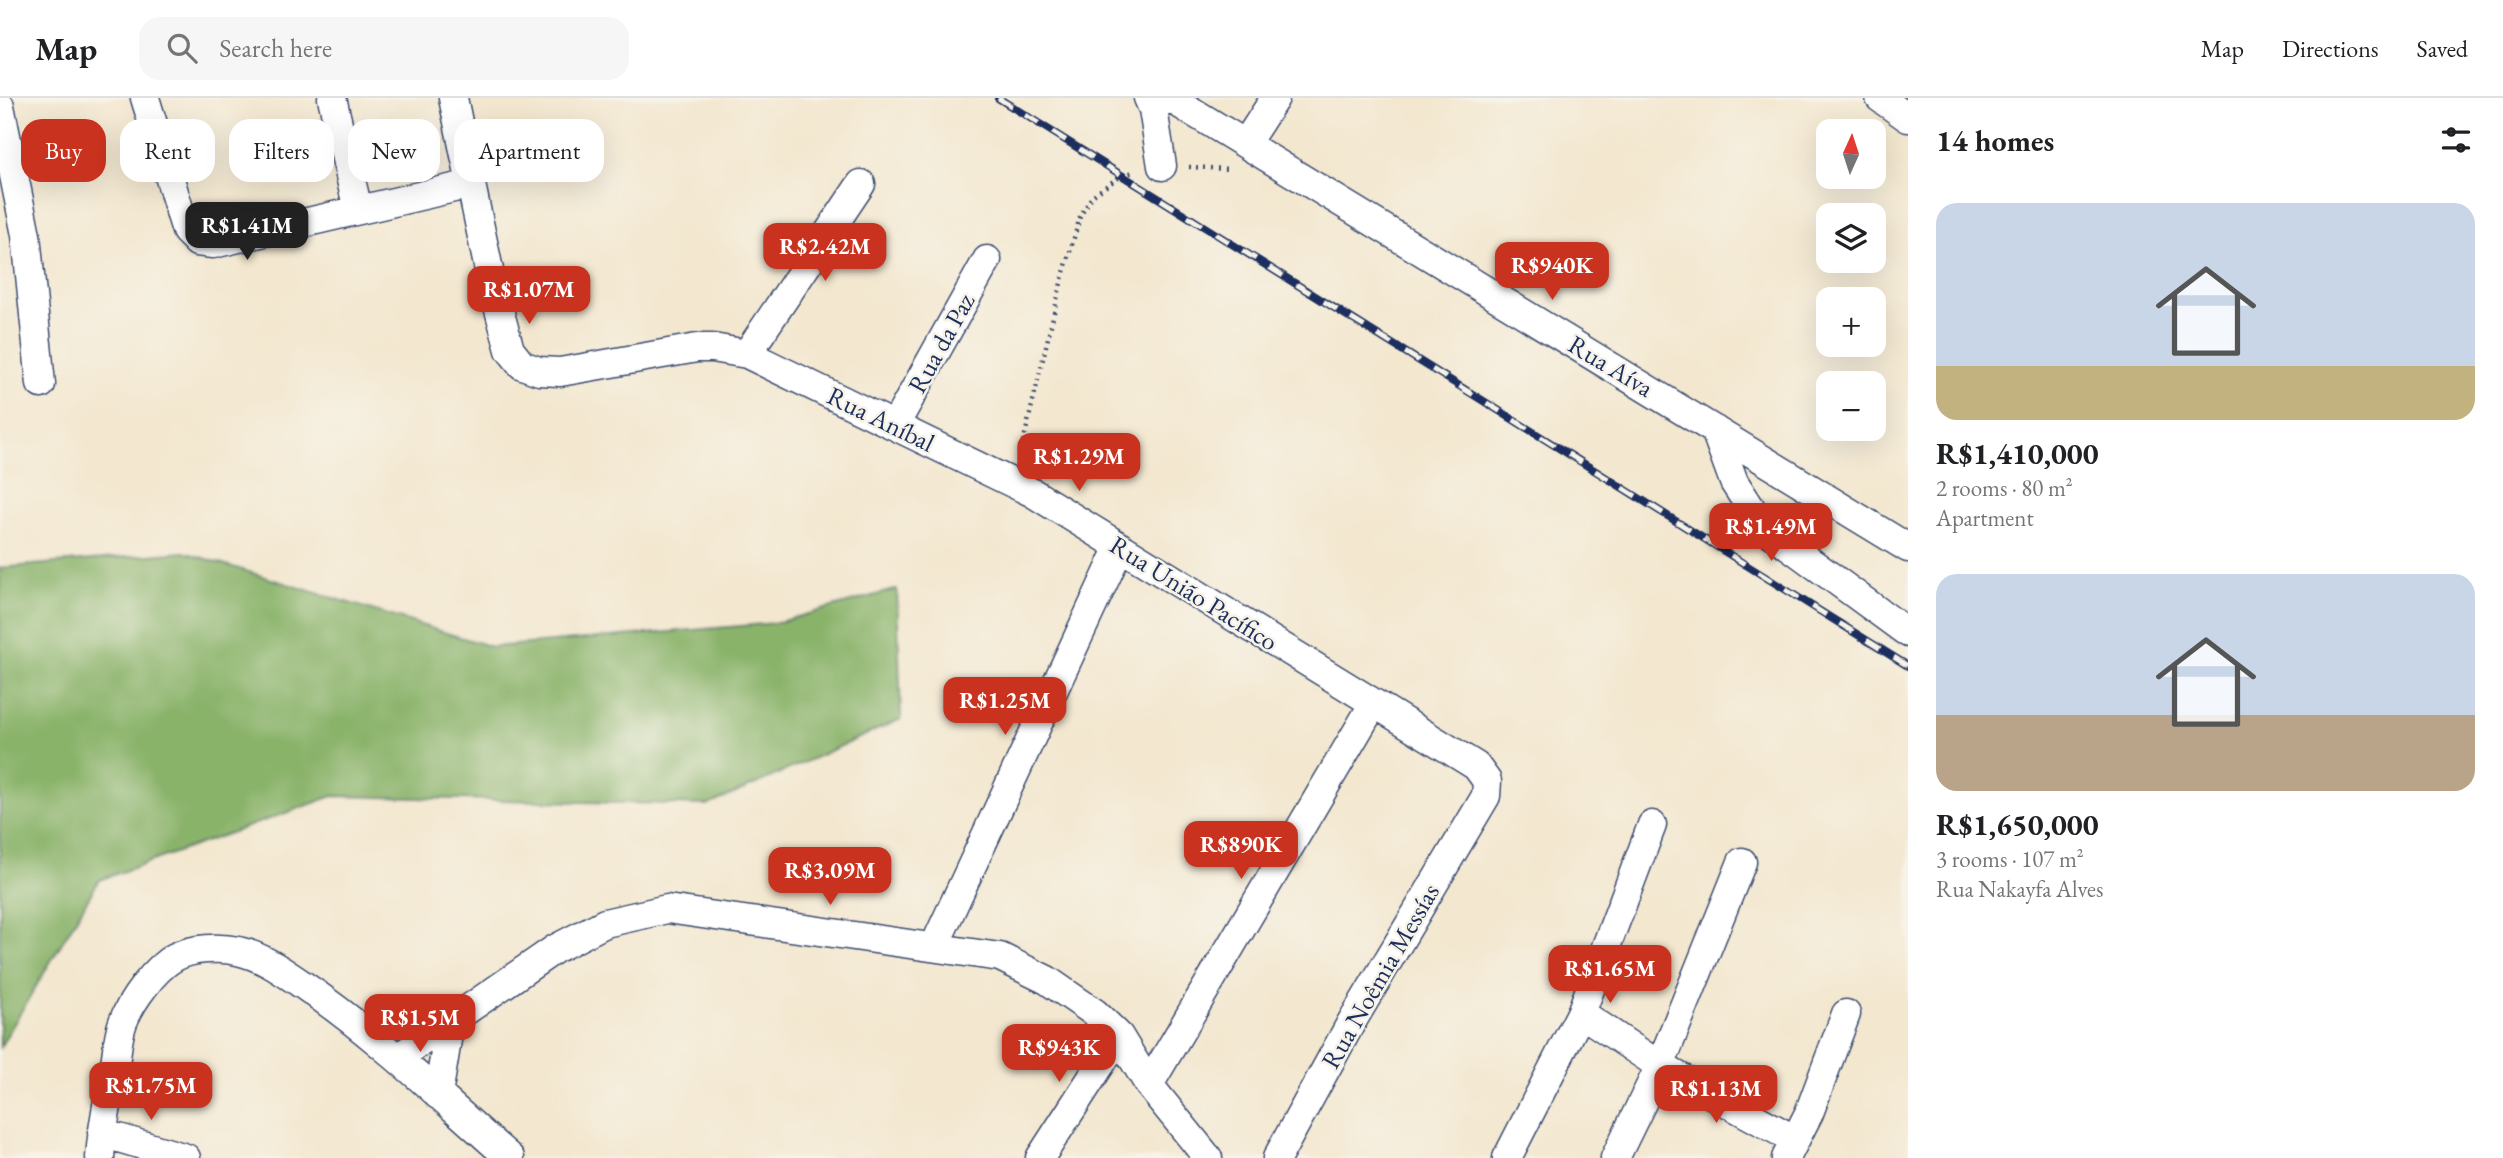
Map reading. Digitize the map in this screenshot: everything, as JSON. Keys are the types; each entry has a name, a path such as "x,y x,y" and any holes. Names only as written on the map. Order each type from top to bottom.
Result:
{"street":[{"path":"145,98 187,231 197,242 213,244 471,184"},
{"path":"332,98 358,211"},
{"name":"Rua Aníbal","path":"453,98 491,280 510,350 522,365 539,371 560,372 697,348 747,354 1014,484"},
{"path":"1149,98 1162,166"},
{"name":"Rua Aíva","path":"1170,98 1243,156 1715,430 1908,548"},
{"path":"1243,156 1275,98"},
{"path":"1880,98 1908,118"},
{"path":"0,106 26,234 40,384"},
{"path":"747,354 861,184"},
{"name":"Rua da Paz","path":"895,425 988,260"},
{"path":"1715,430 1734,482 1763,527 1908,632"},
{"name":"Rua União Pacífico","path":"1014,484 1033,493 1476,766 1487,781 1486,796"},
{"path":"934,947 1120,547"},
{"path":"1149,1085 1374,703"},
{"name":"Rua Noêmia Messías","path":"1277,1158 1351,1023 1486,796"},
{"path":"1507,1158 1580,1013 1652,825"},
{"path":"1615,1158 1660,1066 1742,862"},
{"path":"399,1057 555,949 605,923 667,909 1000,957 1047,980 1095,1013 1119,1036 1149,1085 1208,1158"},
{"path":"186,1158 101,1146 122,1024 132,1003 147,984 176,957 206,949 239,951 274,966 335,1006 399,1057 510,1158"},
{"path":"1580,1013 1790,1149 1809,1113 1846,1014"},
{"path":"438,1095 450,1022"},
{"path":"1040,1158 1119,1036"}],"path":[{"path":"1014,484 1060,283 1080,217 1092,196 1122,175 1162,166 1243,156"}],"green space":[{"path":"184,552 492,647 776,623 897,589 901,719 709,805 333,796 99,880 0,1047 0,568"}],"railway":[{"path":"998,98 1908,666"}]}
